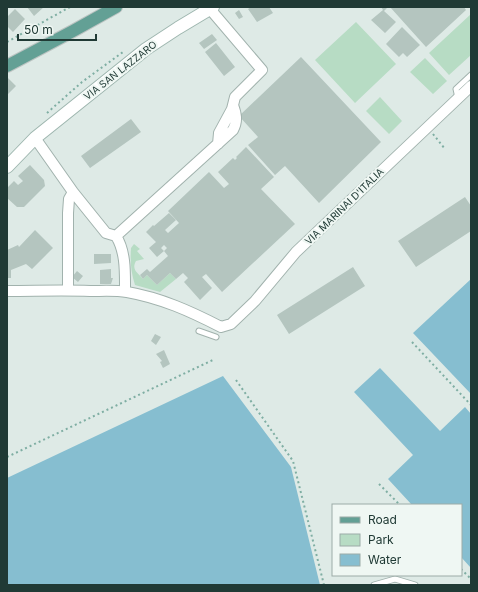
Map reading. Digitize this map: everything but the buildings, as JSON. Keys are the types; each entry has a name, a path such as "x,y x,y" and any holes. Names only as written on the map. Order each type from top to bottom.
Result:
{"main road":[{"path":"7,66 116,7"}],"street":[{"path":"116,236 233,130 235,126 236,114 233,104 235,97 262,70 213,8"},
{"name":"VIA SAN LAZZARO","path":"7,167 35,138 146,49 178,28 213,8"},
{"name":"VIA MARINAI D'ITALIA","path":"125,292 170,303 188,310 221,327 231,324 255,300 296,252 471,86"},
{"path":"7,291 68,290 125,292 122,248 116,236 106,233 73,192 35,138"},
{"path":"68,290 68,213 69,199 73,192"}],"lane":[{"path":"458,98 456,89 471,76"},
{"path":"199,330 216,337"},
{"path":"374,585 395,579 415,585"}],"path":[{"path":"7,42 70,7"},
{"path":"412,342 471,405"},
{"path":"7,457 215,359"},
{"path":"236,380 293,461 324,585"},
{"path":"379,484 399,504"},
{"path":"462,570 471,579"}],"green space":[{"path":"471,14 471,55 449,75 429,53"},
{"path":"356,22 396,64 355,103 315,60"},
{"path":"425,58 447,81 433,94 410,72"},
{"path":"380,97 402,121 389,134 366,111"},
{"path":"134,244 140,249 137,251 144,259 136,261 134,267 143,279 147,275 157,285 170,273 176,279 160,292 135,285 131,258 131,248"}],"water":[{"path":"471,279 471,394 413,333"},
{"path":"380,368 440,431 465,407 471,414 471,568 462,558 462,504 411,504 388,479 413,455 354,392"},
{"path":"223,376 291,467 320,585 7,585 7,478"}]}
